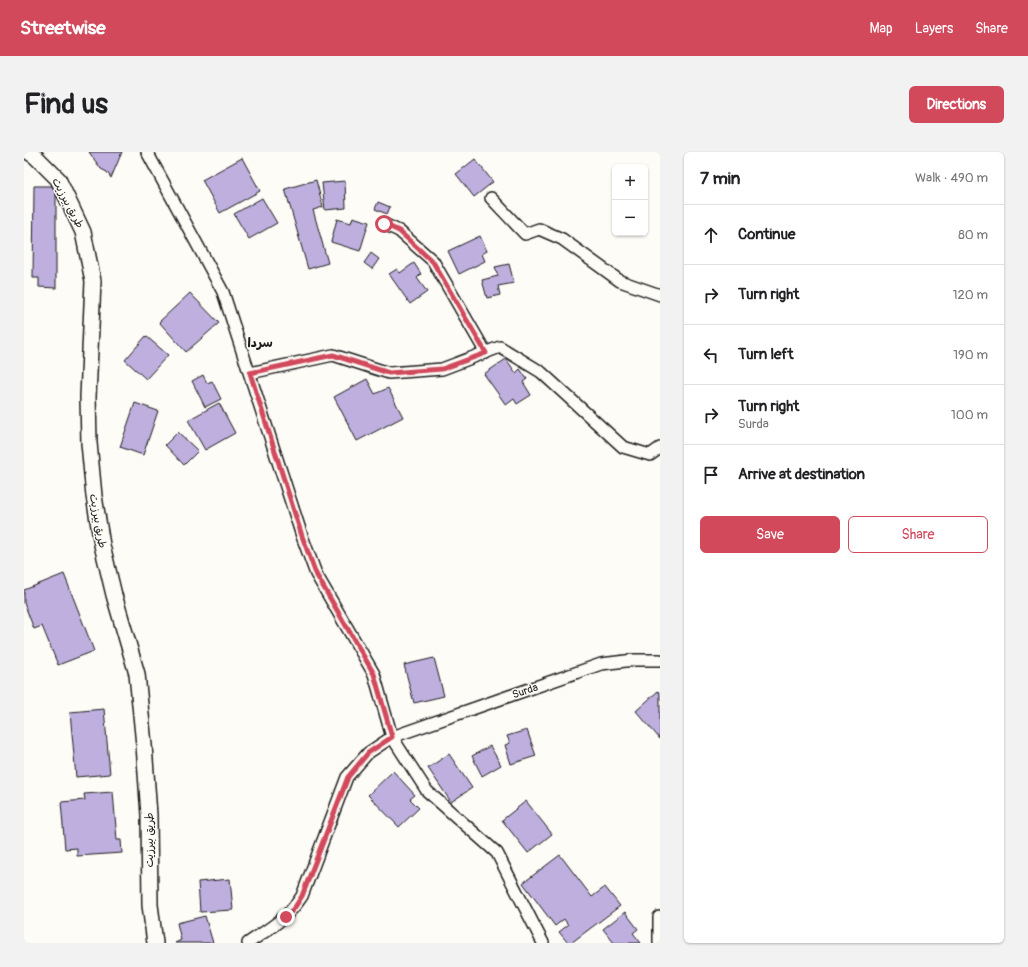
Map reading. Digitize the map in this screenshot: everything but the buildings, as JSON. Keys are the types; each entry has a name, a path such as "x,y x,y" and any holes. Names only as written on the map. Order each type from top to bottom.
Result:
{"main road":[{"name":"طريق بيرزيت","path":"29,152 35,156 58,180 61,186 83,232 92,281 88,387 90,458 94,496 102,545 114,595 137,674 149,815 150,905"},
{"path":"145,943 150,905"},
{"path":"150,905 155,943"}],"street":[{"path":"148,152 223,292 302,536 316,574 374,674 392,737 427,791 497,853 543,943"},
{"path":"492,198 525,234 539,229 562,239 620,281 660,295"},
{"path":"384,224 399,231 433,262 486,353"},
{"path":"250,373 333,355 389,373 442,369 500,348 541,372 623,447 650,455 660,448"},
{"name":"Surda","path":"248,943 286,917 302,896 348,777 368,753 392,737 601,664 634,660 660,660"},
{"path":"659,943 660,917"}],"district":[{"name":"سردا","path":"260,343"}],"route":[{"path":"286,917 302,896 348,777 368,753 392,737 374,674 316,574 302,536 250,373 333,355 389,373 442,369 486,353 433,262 399,231 384,224"}]}
